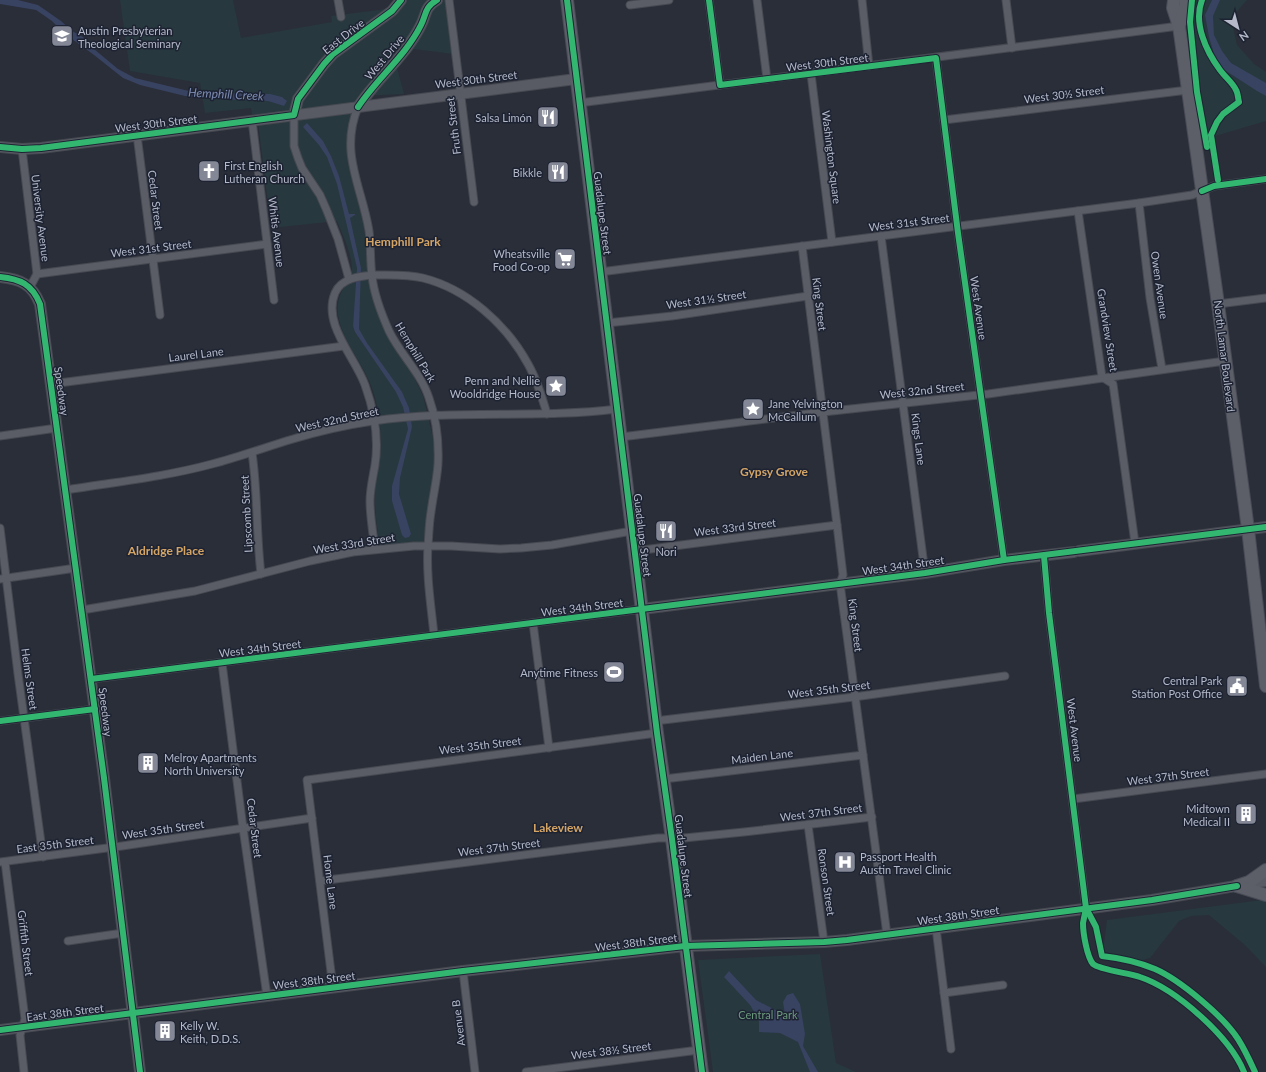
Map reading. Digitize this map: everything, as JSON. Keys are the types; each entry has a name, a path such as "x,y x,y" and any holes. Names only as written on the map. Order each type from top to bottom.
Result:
{"main road":[{"name":"Guadalupe Street","path":"567,0 656,727 702,1072"},
{"name":"North Lamar Boulevard","path":"1174,0 1173,8 1179,26 1263,632 1266,686"},
{"path":"1179,26 1180,0"},
{"name":"North Lamar Boulevard","path":"1179,26 1186,0"},
{"path":"1237,886 1249,882 1266,870"},
{"path":"1237,886 1266,895"}],"street":[{"path":"338,0 341,18"},
{"name":"East Drive","path":"294,115 298,99 333,54 392,11 401,0"},
{"name":"West Drive","path":"358,107 367,92 404,52 420,26 430,5 437,0"},
{"name":"Fruth Street","path":"449,0 474,202"},
{"path":"630,5 669,0"},
{"path":"709,0 720,85"},
{"path":"757,0 767,79"},
{"path":"862,0 869,66"},
{"path":"1006,0 1012,48"},
{"name":"West 30th Street","path":"580,103 1179,26"},
{"name":"West Avenue","path":"936,58 1004,560"},
{"name":"Washington Square","path":"811,74 832,242"},
{"name":"West 30th Street","path":"0,147 22,149 41,148 576,79"},
{"name":"West 30½ Street","path":"944,120 1188,90"},
{"name":"Hemphill Park","path":"358,107 353,119 352,127 352,161 369,230 372,276 376,298 389,332 422,382 429,396 434,415 438,465 428,546 428,580 434,635"},
{"path":"294,115 294,146 298,158 302,168 320,195 328,211 355,278"},
{"name":"Whitis Avenue","path":"252,120 274,300"},
{"name":"Cedar Street","path":"137,135 160,315"},
{"name":"University Avenue","path":"22,149 38,274 30,287"},
{"name":"West 31st Street","path":"600,272 1139,203 1192,195 1214,186 1266,180"},
{"name":"Owen Avenue","path":"1139,203 1150,298 1162,369"},
{"name":"Grandview Street","path":"1078,211 1102,377 1113,384 1135,544"},
{"name":"Kings Lane","path":"881,236 925,573"},
{"name":"West 31st Street","path":"38,274 267,244"},
{"name":"King Street","path":"802,246 843,575 840,583 854,697 872,817 887,935"},
{"path":"375,549 370,500 376,445 374,421 365,384 357,365 339,336 334,316 333,299 338,287 355,278 372,276 407,276 429,280 452,288 478,306 494,319 503,329 527,363 536,379 547,414"},
{"path":"0,277 18,280 30,287"},
{"name":"Speedway","path":"30,287 35,293 40,304 95,709 140,1072"},
{"name":"West 31½ Street","path":"607,323 672,316 808,296"},
{"path":"1218,304 1266,298"},
{"name":"Laurel Lane","path":"51,384 344,346"},
{"name":"West 32nd Street","path":"621,437 981,394 1225,361"},
{"name":"West 32nd Street","path":"66,490 211,465 323,431 374,421 434,415 486,413 547,414 617,409"},
{"path":"0,436 57,428"},
{"name":"Lipscomb Street","path":"252,453 257,490 258,548 261,574"},
{"name":"West 33rd Street","path":"635,551 837,525"},
{"name":"West 34th Street","path":"91,679 925,573 1004,560 1266,527"},
{"name":"Helms Street","path":"0,528 3,578 43,857"},
{"name":"West 33rd Street","path":"82,610 195,591 334,556 375,549 402,546 500,549 521,548 552,545 632,531"},
{"name":"West Avenue","path":"1044,556 1049,612 1086,908"},
{"path":"3,578 76,568"},
{"path":"533,623 549,748"},
{"name":"Cedar Street","path":"222,663 266,996"},
{"name":"West 35th Street","path":"307,780 549,748 656,727 1005,676"},
{"path":"0,721 95,709"},
{"name":"Maiden Lane","path":"664,779 863,755"},
{"name":"West 37th Street","path":"1073,799 1266,774"},
{"name":"Home Lane","path":"307,780 334,988"},
{"name":"West 37th Street","path":"320,881 651,839 672,839 744,832 872,817"},
{"name":"West 35th Street","path":"112,848 312,818"},
{"name":"Ronson Street","path":"808,825 824,942"},
{"name":"East 35th Street","path":"2,862 112,848"},
{"name":"Griffith Street","path":"2,862 25,1019 20,1035 24,1072"},
{"name":"West 38th Street","path":"133,1014 463,971 685,946 824,942 887,935 1152,900 1266,882"},
{"path":"936,928 951,1049"},
{"path":"68,941 123,933"},
{"name":"Avenue B","path":"463,971 475,1072"},
{"path":"944,993 1003,985"},
{"name":"East 38th Street","path":"0,1030 133,1014"},
{"name":"West 38½ Street","path":"526,1072 699,1050"}],"green space":[{"path":"120,0 233,0 241,38 332,22 331,16 394,8 393,0 446,0 453,54 414,49 397,68 404,94 360,96 355,102 347,139 355,190 363,219 372,295 384,329 414,377 423,396 433,438 435,460 423,542 381,545 379,542 375,497 375,486 381,450 378,412 372,386 345,336 338,315 340,297 349,281 352,267 349,251 337,221 271,228 257,114 252,114 251,108 205,113 200,83 130,71"},
{"path":"1191,0 1247,0 1231,18 1237,45 1254,64 1266,72 1266,121 1205,139 1189,31 1189,8"},
{"path":"1262,900 1266,901 1266,967 1246,946 1209,915 1191,916 1179,921 1150,958 1135,962 1103,951 1107,920"},
{"name":"Central Park","path":"820,954 836,1063 856,1072 713,1072 698,960"}],"water":[{"name":"Hemphill Creek","path":"0,0 18,0 38,5 61,21 72,31 83,37 88,44 118,69 135,78 193,92 270,94 282,97 287,101 284,106 268,101 185,96 140,85 123,78 36,10 0,4"},
{"path":"1212,0 1220,0 1213,16 1214,35 1222,51 1231,63 1266,83 1266,96 1223,69 1215,57 1209,37 1205,15"},
{"path":"307,123 323,141 331,156 339,176 349,214 355,214 350,218 361,268 359,329 367,343 402,392 409,408 412,427 400,478 399,494 411,534 409,537 405,538 402,535 392,501 392,486 408,429 403,407 396,392 355,332 353,326 357,268 337,184 327,157 319,145 303,127"},
{"path":"729,971 756,1000 785,1015 783,1002 787,995 793,993 800,1004 805,1034 803,1046 818,1072 810,1072 798,1042 780,1033 759,1032 759,1020 750,1005 724,977"}],"cycle path":[{"path":"0,147 22,149 41,148 294,115 298,99 333,54 392,11 401,0"},
{"path":"358,107 407,47 421,25 428,8 437,0"},
{"path":"567,0 657,733 702,1072"},
{"path":"709,0 720,85 936,58 958,233 1004,560"},
{"path":"1192,0 1190,22 1197,92 1207,147"},
{"path":"1202,0 1199,18 1202,36 1210,54 1222,73 1235,87 1239,102 1223,114 1217,122 1211,135 1218,180"},
{"path":"1202,191 1214,186 1266,179"},
{"path":"0,277 14,279 29,287 37,297 40,304 104,778 140,1072"},
{"path":"91,679 925,573 1004,560 1266,527"},
{"path":"1044,556 1049,613 1086,908 1083,923 1084,933 1089,956 1093,964 1097,966 1140,977 1154,983 1185,1003 1227,1044 1237,1058 1244,1072"},
{"path":"0,721 95,709"},
{"path":"0,1030 463,971 685,946 847,940 1152,900 1237,886"},
{"path":"1086,908 1096,927 1102,956 1142,964 1155,969 1188,990 1212,1010 1231,1030 1243,1047 1255,1072"}],"place":[{"name":"Austin Presbyterian Theological Seminary","path":"62,36"},
{"name":"Salsa Limón","path":"548,117"},
{"name":"First English Lutheran Church","path":"209,171"},
{"name":"Bikkle","path":"558,172"},
{"name":"Wheatsville Food Co-op","path":"565,259"},
{"name":"Penn and Nellie Wooldridge House","path":"556,386"},
{"name":"Jane Yelvington McCallum","path":"753,409"},
{"name":"Nori","path":"666,531"},
{"name":"Anytime Fitness","path":"614,672"},
{"name":"Central Park Station Post Office","path":"1237,686"},
{"name":"Melroy Apartments North University","path":"148,763"},
{"name":"Midtown Medical II","path":"1246,814"},
{"name":"Passport Health Austin Travel Clinic","path":"845,862"},
{"name":"Kelly W. Keith, D.D.S.","path":"165,1031"}],"district":[{"name":"Hemphill Park","path":"403,241"},
{"name":"Gypsy Grove","path":"774,471"},
{"name":"Aldridge Place","path":"166,550"},
{"name":"Lakeview","path":"558,827"}]}
